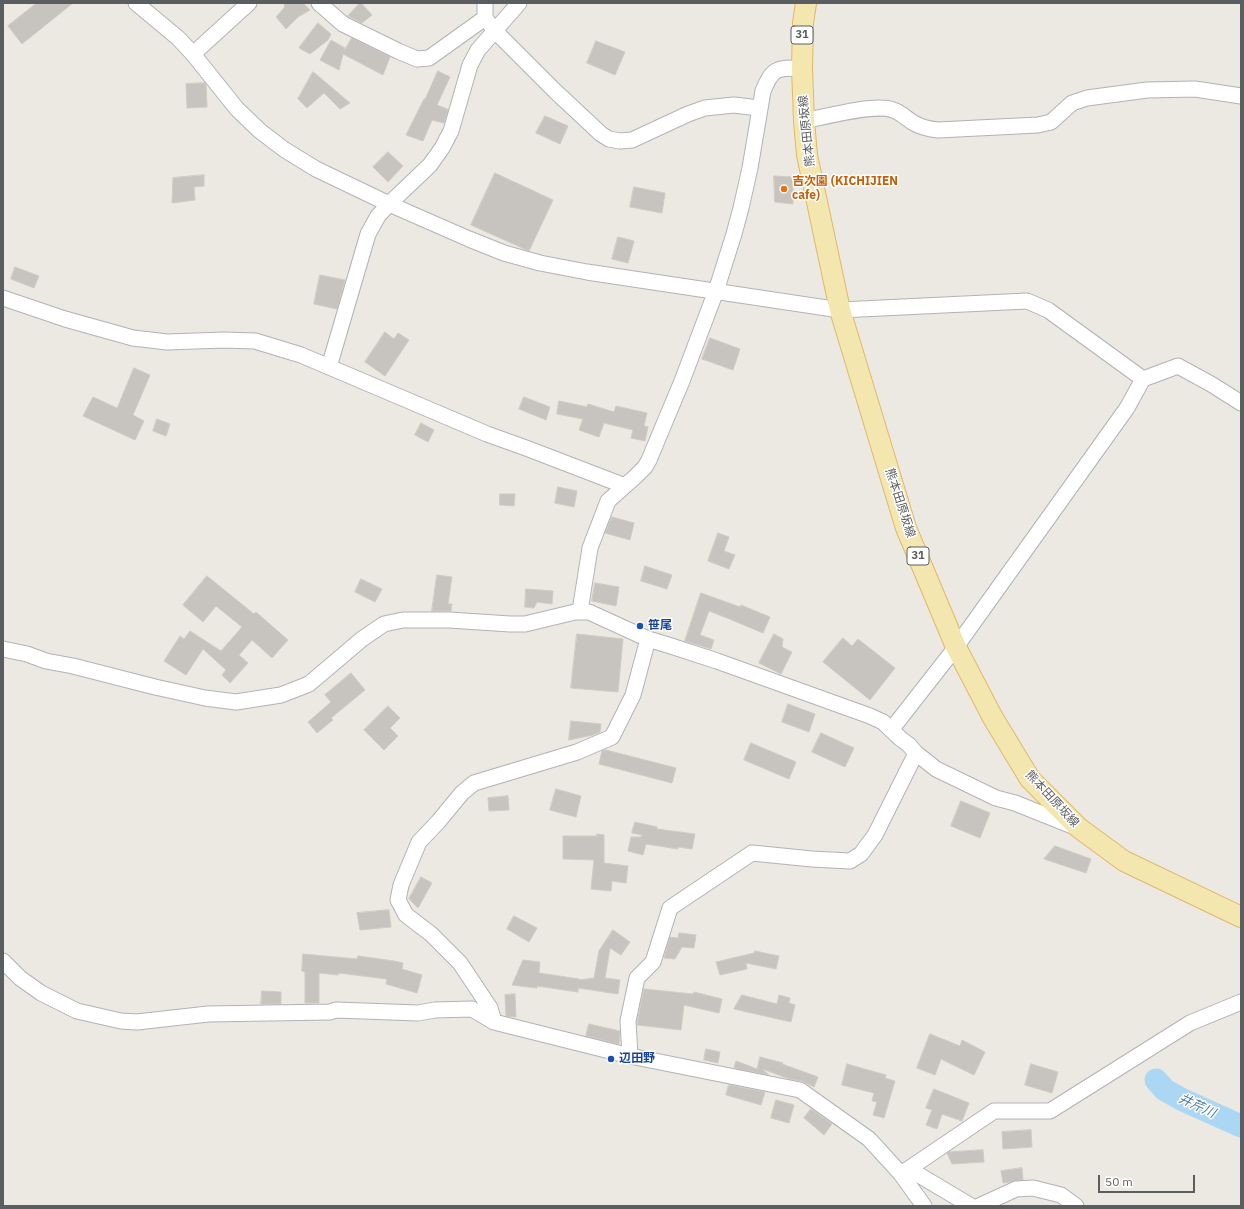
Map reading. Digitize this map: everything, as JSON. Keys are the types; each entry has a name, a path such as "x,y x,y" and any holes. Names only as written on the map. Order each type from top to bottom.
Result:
{"main road":[{"name":"熊本田原坂線","path":"806,3 802,24 802,68 807,155 840,310 906,528 956,648 993,718 1030,779 1079,828 1124,861 1241,917"}],"street":[{"path":"136,3 178,38 193,54 237,109 260,131 285,150 316,169 469,240 504,253 540,263 587,272 840,310 1027,301 1048,310 1143,379"},
{"path":"193,54 249,3"},
{"path":"254,3 256,5 259,3"},
{"path":"319,3 343,24 417,59 429,58 485,10 495,31 600,134 609,139 620,141 632,140 688,114 705,108 734,105 759,108"},
{"path":"329,367 368,234 378,216 430,165 442,148 451,131 470,65 478,50 519,3"},
{"path":"580,612 590,548 608,501 645,467 649,460 682,381 716,291 741,208 750,168 763,91 773,72 779,69 802,68"},
{"path":"804,122 854,110 882,108 893,110 913,123 926,128 938,130 1038,125 1051,122 1072,103 1094,97 1148,90 1196,89 1241,96"},
{"path":"3,298 65,319 133,338 167,342 224,340 255,342 301,355 487,434 625,486"},
{"path":"891,730 956,648 1126,408 1143,379 1178,366 1241,403"},
{"path":"3,649 27,654 46,661 73,666 155,687 205,698 236,702 281,695 310,684 362,639 384,624 403,620 449,620 525,624 575,612 588,612 648,639 717,661 870,716 882,722 901,740 909,745 916,754 936,769 996,798 1015,803 1079,828"},
{"path":"494,1022 490,1008 460,963 431,934 406,915 398,900 401,885 419,842 462,793 474,782 577,752 612,737 633,695 648,639"},
{"path":"630,1056 628,1021 637,978 653,962 670,908 752,854 850,861 861,854 875,834 916,754"},
{"path":"3,961 20,978 41,993 77,1011 121,1021 137,1022 208,1014 330,1012 336,1010 418,1013 435,1010 472,1009 494,1022 630,1056 800,1090 869,1139 905,1172 971,1206"},
{"path":"905,1172 994,1111 1050,1111 1190,1023 1241,1002"},
{"path":"905,1172 924,1206"},
{"path":"980,1206 1016,1189 1033,1188 1061,1195 1076,1206"}],"building":[{"path":"37,3 73,3 22,44 8,26"},
{"path":"285,3 303,3 310,10 298,17 286,29 276,17 284,8"},
{"path":"360,3 372,15 362,23 348,16"},
{"path":"318,23 331,34 328,40 310,54 299,48"},
{"path":"352,38 390,57 383,75 343,54 339,70 320,60 331,40 345,48 344,51"},
{"path":"596,41 625,52 615,75 587,63"},
{"path":"438,71 450,77 437,105 448,110 444,123 432,120 423,141 406,135"},
{"path":"313,72 350,103 340,109 324,93 307,108 298,99"},
{"path":"205,83 207,107 187,108 186,84"},
{"path":"545,116 568,126 560,144 536,133"},
{"path":"388,152 403,166 388,182 373,167"},
{"path":"495,173 553,200 529,251 471,225"},
{"path":"204,175 204,186 194,187 195,200 172,203 173,178"},
{"name":"吉次園 (KICHIJIEN cafe)","path":"774,176 793,177 793,204 775,202"},
{"path":"634,187 665,193 662,213 630,207"},
{"path":"618,237 634,241 628,263 612,259"},
{"path":"15,267 39,276 34,288 11,279"},
{"path":"320,275 345,280 337,309 314,304"},
{"path":"385,332 394,339 398,333 409,340 385,376 365,362"},
{"path":"710,338 740,349 733,370 702,359"},
{"path":"134,368 150,375 133,415 144,421 135,440 83,416 93,397 117,408"},
{"path":"524,397 550,407 546,420 519,409"},
{"path":"559,401 587,407 588,404 614,412 616,406 647,413 644,426 648,427 645,441 631,438 633,430 604,423 599,437 579,430 583,419 557,414"},
{"path":"157,419 170,424 166,436 153,431"},
{"path":"421,423 434,430 428,442 415,435"},
{"path":"558,487 577,491 574,507 555,503"},
{"path":"500,494 515,494 514,506 500,505"},
{"path":"612,517 634,523 630,540 605,533"},
{"path":"718,533 729,537 724,551 735,555 729,569 708,561"},
{"path":"645,566 672,575 667,589 641,581"},
{"path":"437,575 452,577 448,604 452,604 451,611 432,611"},
{"path":"207,576 254,614 256,612 288,640 272,658 252,640 239,655 248,663 230,683 222,675 226,670 203,649 186,675 164,661 180,636 184,639 190,631 221,651 242,627 216,606 203,622 183,605"},
{"path":"361,579 382,589 375,602 355,592"},
{"path":"595,583 619,587 616,606 592,601"},
{"path":"526,589 553,591 552,604 537,602 534,608 525,607"},
{"path":"701,593 740,607 741,605 770,617 763,633 709,611 700,635 714,640 711,649 685,641"},
{"path":"577,634 623,639 618,692 571,688"},
{"path":"774,634 783,639 782,647 792,652 781,674 759,663"},
{"path":"843,638 852,646 858,639 895,668 870,700 823,662"},
{"path":"351,673 365,690 331,718 333,720 317,733 308,722 331,702 325,695"},
{"path":"788,704 815,714 809,732 782,722"},
{"path":"388,706 400,718 390,728 398,736 384,750 364,730"},
{"path":"571,721 601,724 600,732 569,740"},
{"path":"821,733 854,748 845,767 812,752"},
{"path":"751,743 796,762 789,779 744,760"},
{"path":"606,750 676,768 672,783 599,764 602,751"},
{"path":"556,789 581,796 576,817 550,810"},
{"path":"508,796 509,810 489,811 488,798"},
{"path":"961,801 990,813 980,838 951,826"},
{"path":"635,822 657,827 657,829 695,834 692,849 678,847 678,849 646,844 643,855 628,851 631,837 641,837 642,835 632,833"},
{"path":"597,834 604,835 604,863 628,866 626,883 612,881 611,891 591,889 594,860 563,859 563,836 597,836"},
{"path":"1055,846 1091,859 1086,873 1044,859"},
{"path":"421,877 432,883 418,908 409,899"},
{"path":"389,910 391,927 360,930 357,913"},
{"path":"514,916 537,928 529,942 507,929"},
{"path":"613,930 630,942 621,955 610,948 605,978 620,980 618,994 578,988 578,992 537,986 537,988 512,985 523,960 540,962 539,973 579,980 594,978 599,951"},
{"path":"679,933 696,935 694,948 682,947 675,959 664,958 670,937 678,938"},
{"path":"755,951 779,956 776,969 746,963 747,969 720,975 716,962 754,953"},
{"path":"303,954 357,959 358,956 394,961 403,963 402,969 422,975 417,993 386,984 387,979 339,973 338,975 319,973 319,1003 305,1003 305,972 302,971"},
{"path":"644,989 693,994 694,992 722,999 719,1013 684,1005 681,1030 637,1025"},
{"path":"262,991 281,992 281,1004 261,1004"},
{"path":"515,994 516,1017 506,1016 505,995"},
{"path":"742,995 777,1004 779,995 790,998 789,1003 795,1005 791,1022 734,1009"},
{"path":"589,1024 620,1031 619,1044 586,1036"},
{"path":"930,1034 960,1046 962,1040 985,1052 974,1075 941,1059 935,1075 917,1068"},
{"path":"706,1049 720,1052 718,1063 704,1060"},
{"path":"760,1057 783,1063 782,1064 818,1077 814,1087 802,1081 790,1079 762,1069 769,1075 734,1068 736,1061 757,1069"},
{"path":"847,1064 886,1075 885,1078 895,1081 884,1118 873,1115 877,1102 872,1101 874,1093 842,1085"},
{"path":"1031,1064 1058,1072 1052,1093 1025,1085"},
{"path":"729,1085 765,1092 761,1105 726,1095"},
{"path":"934,1089 969,1103 962,1121 942,1114 937,1129 926,1125 932,1110 926,1108"},
{"path":"776,1100 794,1105 789,1123 771,1118"},
{"path":"811,1109 832,1124 824,1135 804,1118"},
{"path":"1031,1130 1032,1147 1003,1149 1002,1132"},
{"path":"983,1150 984,1162 952,1164 947,1153 950,1152"},
{"path":"1022,1168 1023,1180 1003,1183 1001,1171"}],"waterway":[{"name":"井芹川","path":"1156,1080 1165,1090 1183,1100 1241,1126"}],"place":[{"name":"吉次園 (KICHIJIEN cafe)","path":"784,189"},
{"name":"笹尾","path":"640,626"},
{"name":"辺田野","path":"611,1059"}]}
